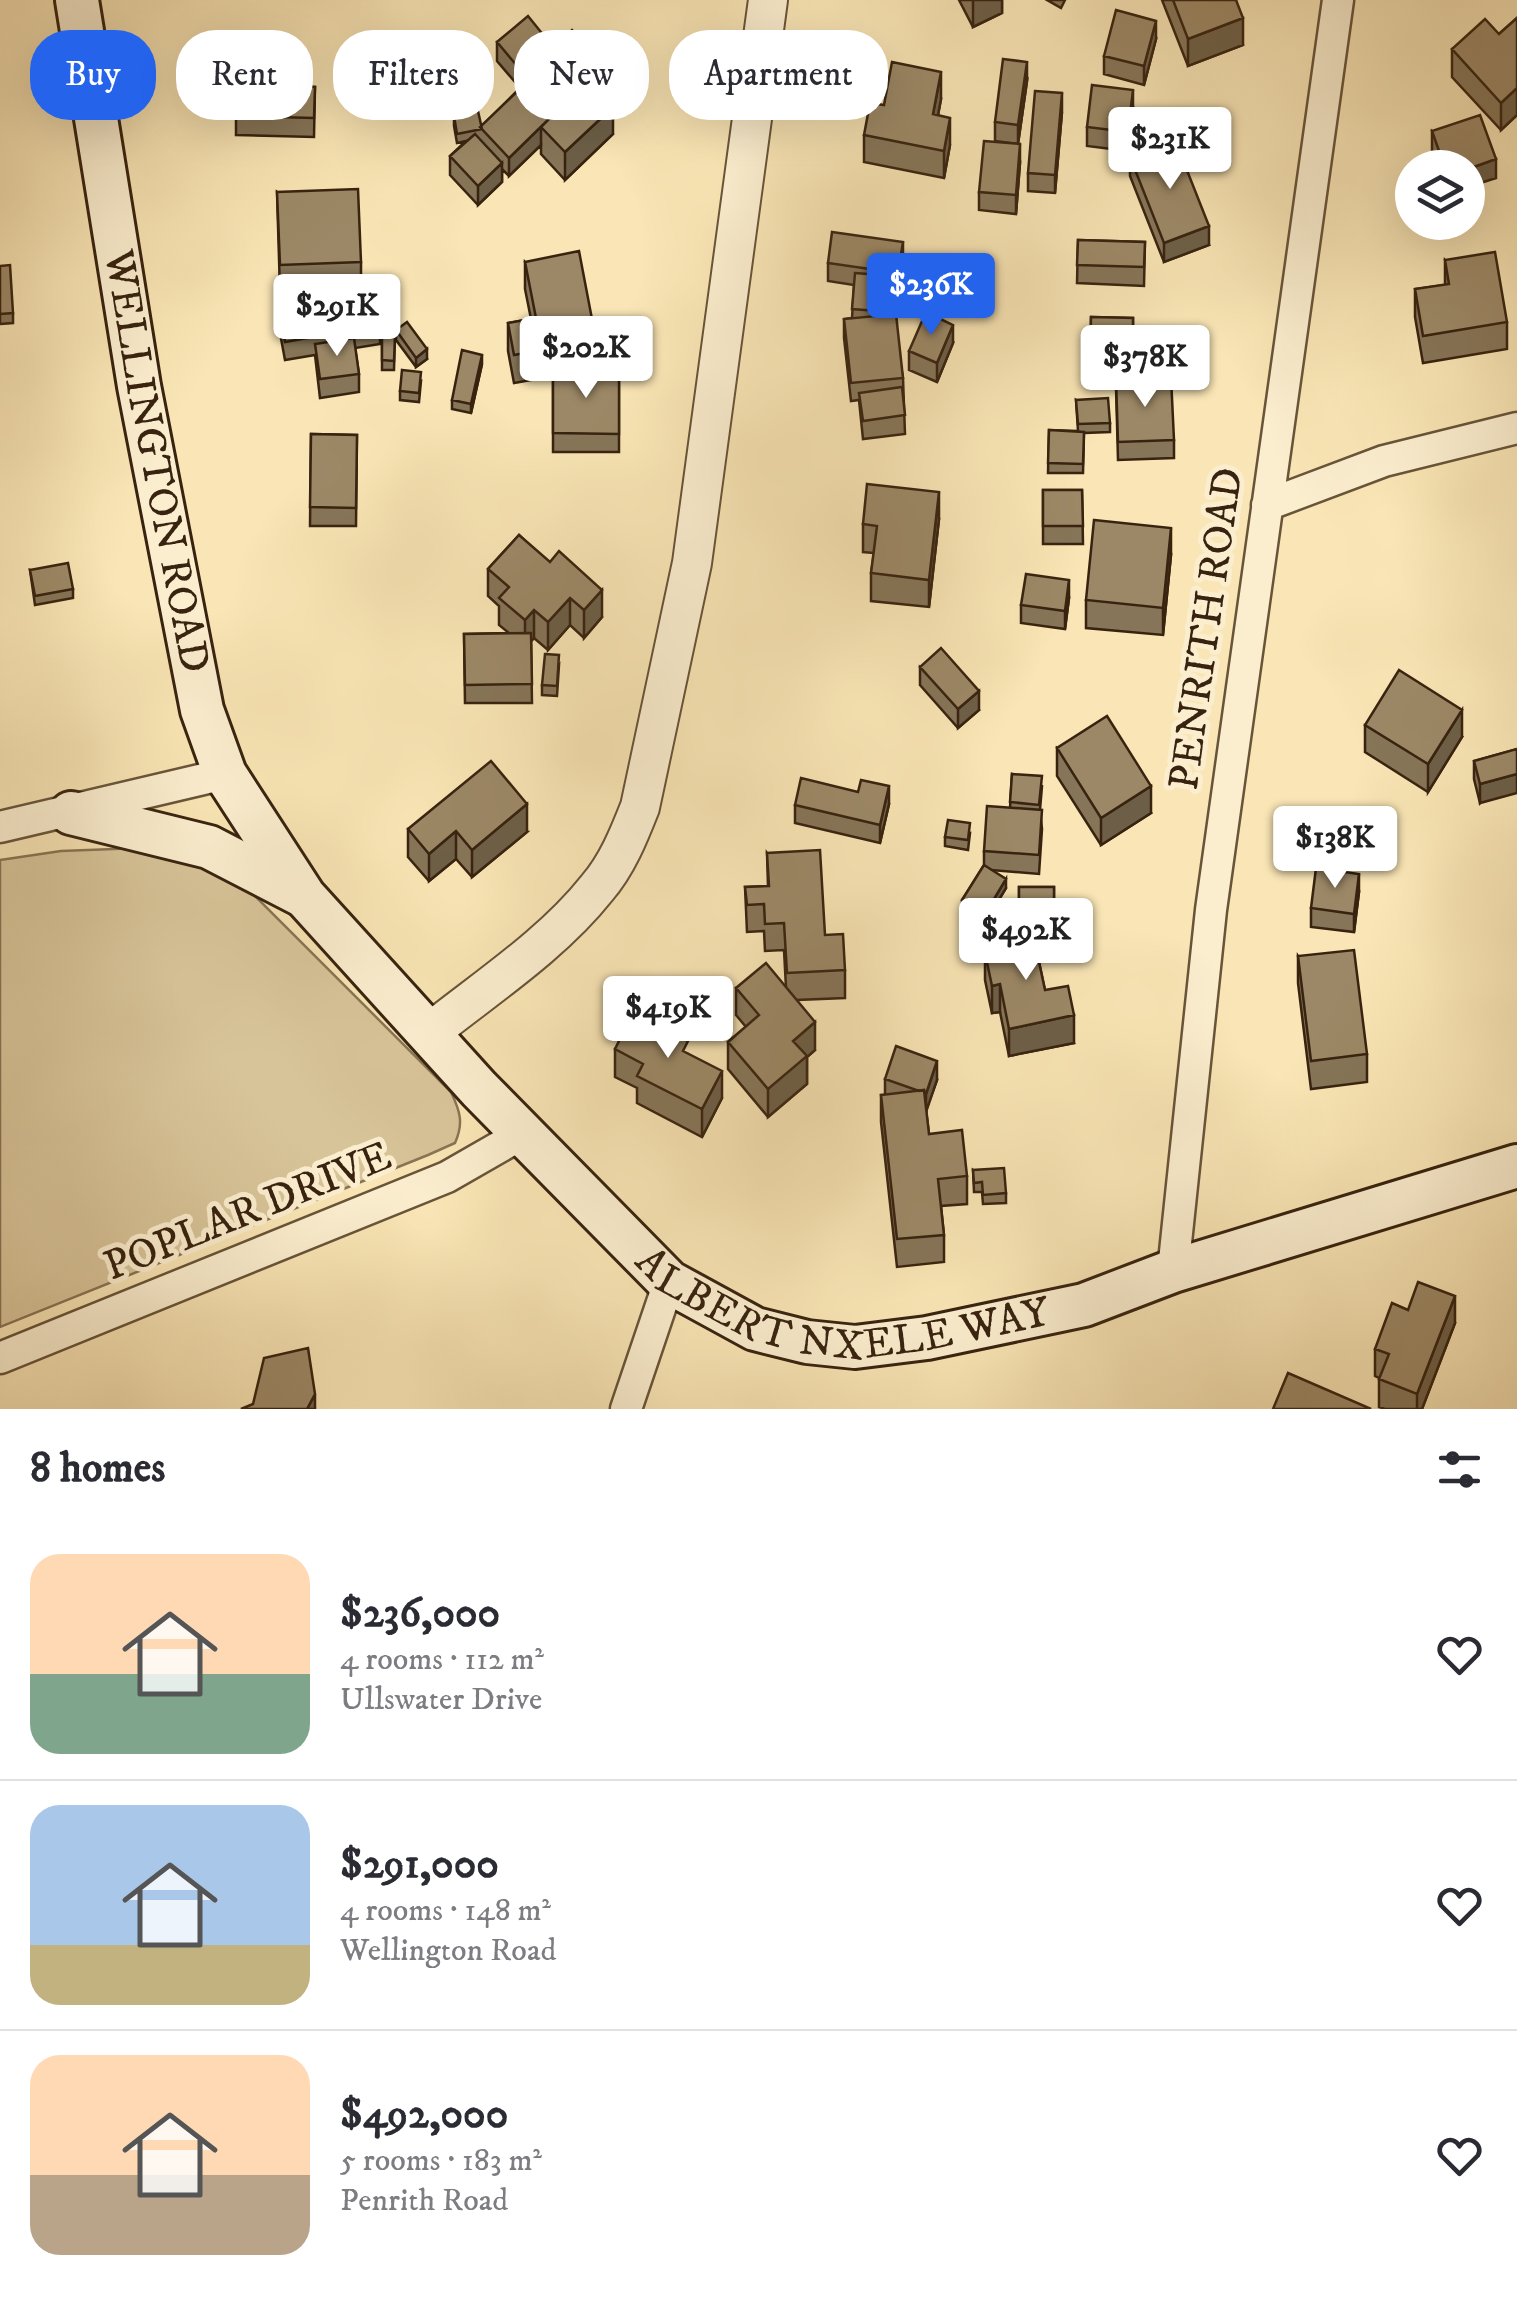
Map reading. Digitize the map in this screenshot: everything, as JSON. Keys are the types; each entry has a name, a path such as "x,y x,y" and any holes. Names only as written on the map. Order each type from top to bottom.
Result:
{"main road":[{"name":"WELLINGTON ROAD","path":"77,0 142,406 202,710 225,774 304,896"},
{"path":"70,813 209,847 304,896"},
{"name":"ALBERT NXELE WAY","path":"304,896 522,1134 669,1282 755,1328 808,1342 855,1347 1015,1321 1084,1305 1174,1271 1517,1166"}],"street":[{"path":"428,1034 522,959 598,888 625,844 640,807 692,563 768,0"},
{"name":"PENRITH ROAD","path":"1174,1271 1211,910 1338,0"},
{"path":"1267,505 1384,462 1517,428"},
{"path":"0,828 225,774"},
{"name":"POPLAR DRIVE","path":"0,1358 446,1177 522,1134"},
{"path":"626,1409 669,1282"}],"shaded area":[{"path":"141,848 183,858 242,883 451,1092 460,1117 458,1136 455,1143 428,1155 0,1327 0,860 61,851"}],"building":[{"path":"1173,0 1236,0 1243,18 1188,39"},
{"path":"1116,10 1156,21 1144,66 1104,56"},
{"path":"528,16 539,30 514,30 514,62 497,42"},
{"path":"1517,18 1517,88 1501,103 1452,49 1485,19 1499,34"},
{"path":"1003,59 1027,62 1018,125 995,122"},
{"path":"892,62 941,72 933,114 950,118 944,151 864,135 867,120 888,120"},
{"path":"1092,85 1133,90 1128,132 1087,127"},
{"path":"1035,91 1062,93 1055,175 1028,173"},
{"path":"514,95 514,120 548,120 509,158 480,127 494,120 494,114"},
{"path":"1480,115 1496,159 1485,163 1485,150 1439,150 1432,131"},
{"path":"455,120 480,120 482,129 457,134"},
{"path":"548,120 599,120 565,152 541,127"},
{"path":"475,134 502,163 478,186 450,156"},
{"path":"1175,140 1209,226 1164,243 1130,157"},
{"path":"984,141 1020,144 1016,195 979,192"},
{"path":"358,189 361,262 280,265 277,192"},
{"path":"832,232 903,242 898,273 828,263"},
{"path":"1078,240 1145,242 1144,267 1077,265"},
{"path":"579,251 596,340 514,355 508,323 536,318 525,262"},
{"path":"1495,252 1507,322 1423,336 1415,289 1449,284 1445,260"},
{"path":"10,265 13,313 0,314 0,266"},
{"path":"855,273 893,276 891,312 852,309"},
{"path":"372,282 380,325 285,342 277,299"},
{"path":"926,312 953,325 937,363 909,351"},
{"path":"896,314 903,378 851,383 844,319"},
{"path":"1091,317 1133,318 1133,369 1090,368"},
{"path":"407,322 427,349 416,358 396,330"},
{"path":"382,335 395,335 394,361 382,360"},
{"path":"354,338 359,374 320,379 315,344"},
{"path":"462,350 482,355 471,404 452,400"},
{"path":"553,368 619,369 619,434 553,433"},
{"path":"402,370 421,372 419,393 400,391"},
{"path":"1171,377 1174,440 1118,442 1116,379"},
{"path":"902,387 905,415 863,421 859,393"},
{"path":"1108,398 1110,423 1078,424 1076,400"},
{"path":"1049,430 1084,432 1083,464 1048,463"},
{"path":"311,434 357,435 356,508 310,507"},
{"path":"867,484 939,492 929,580 871,573 877,526 863,524"},
{"path":"1043,490 1082,490 1083,526 1043,526"},
{"path":"1094,520 1171,528 1163,608 1086,600"},
{"path":"519,535 550,562 559,551 602,590 584,610 570,598 548,622 534,610 525,620 499,598 509,587 488,569"},
{"path":"68,563 73,589 35,596 30,570"},
{"path":"1026,574 1069,580 1065,611 1021,605"},
{"path":"531,633 532,684 465,685 464,634"},
{"path":"941,648 979,691 958,709 920,667"},
{"path":"545,654 559,655 557,686 542,685"},
{"path":"1399,670 1462,710 1428,764 1365,725"},
{"path":"1107,716 1151,786 1101,818 1057,748"},
{"path":"1517,749 1517,774 1480,784 1474,761"},
{"path":"491,761 527,804 472,850 456,831 429,854 408,829"},
{"path":"1012,774 1042,776 1039,805 1010,802"},
{"path":"801,778 858,792 861,780 889,786 880,825 795,805"},
{"path":"987,806 1042,810 1039,855 984,851"},
{"path":"948,820 970,823 968,840 945,837"},
{"path":"820,850 825,935 843,934 845,970 787,973 784,923 765,924 764,904 747,905 745,887 769,886 767,853"},
{"path":"984,865 1006,879 985,914 962,900"},
{"path":"1316,868 1359,874 1354,914 1311,908"},
{"path":"1019,887 1054,887 1054,921 1019,920"},
{"path":"1032,929 1045,990 1068,986 1074,1015 1009,1029 1000,984 992,986 985,953 1007,948 1004,935"},
{"path":"1354,950 1367,1054 1311,1061 1298,956"},
{"path":"766,963 815,1022 793,1041 807,1056 768,1089 728,1042 759,1015 736,988"},
{"path":"633,1013 688,1041 683,1051 722,1071 702,1109 637,1076 643,1064 615,1049"},
{"path":"896,1046 937,1061 926,1094 924,1090 885,1079"},
{"path":"924,1090 929,1134 962,1130 967,1176 938,1179 944,1235 897,1239 881,1095"},
{"path":"1004,1168 1006,1193 983,1195 982,1182 974,1183 973,1170"},
{"path":"1418,1282 1455,1296 1417,1394 1379,1379 1389,1354 1375,1349 1392,1303 1408,1310"},
{"path":"308,1348 315,1394 307,1409 241,1409 253,1404 264,1358"},
{"path":"1288,1373 1371,1409 1273,1409"}]}
